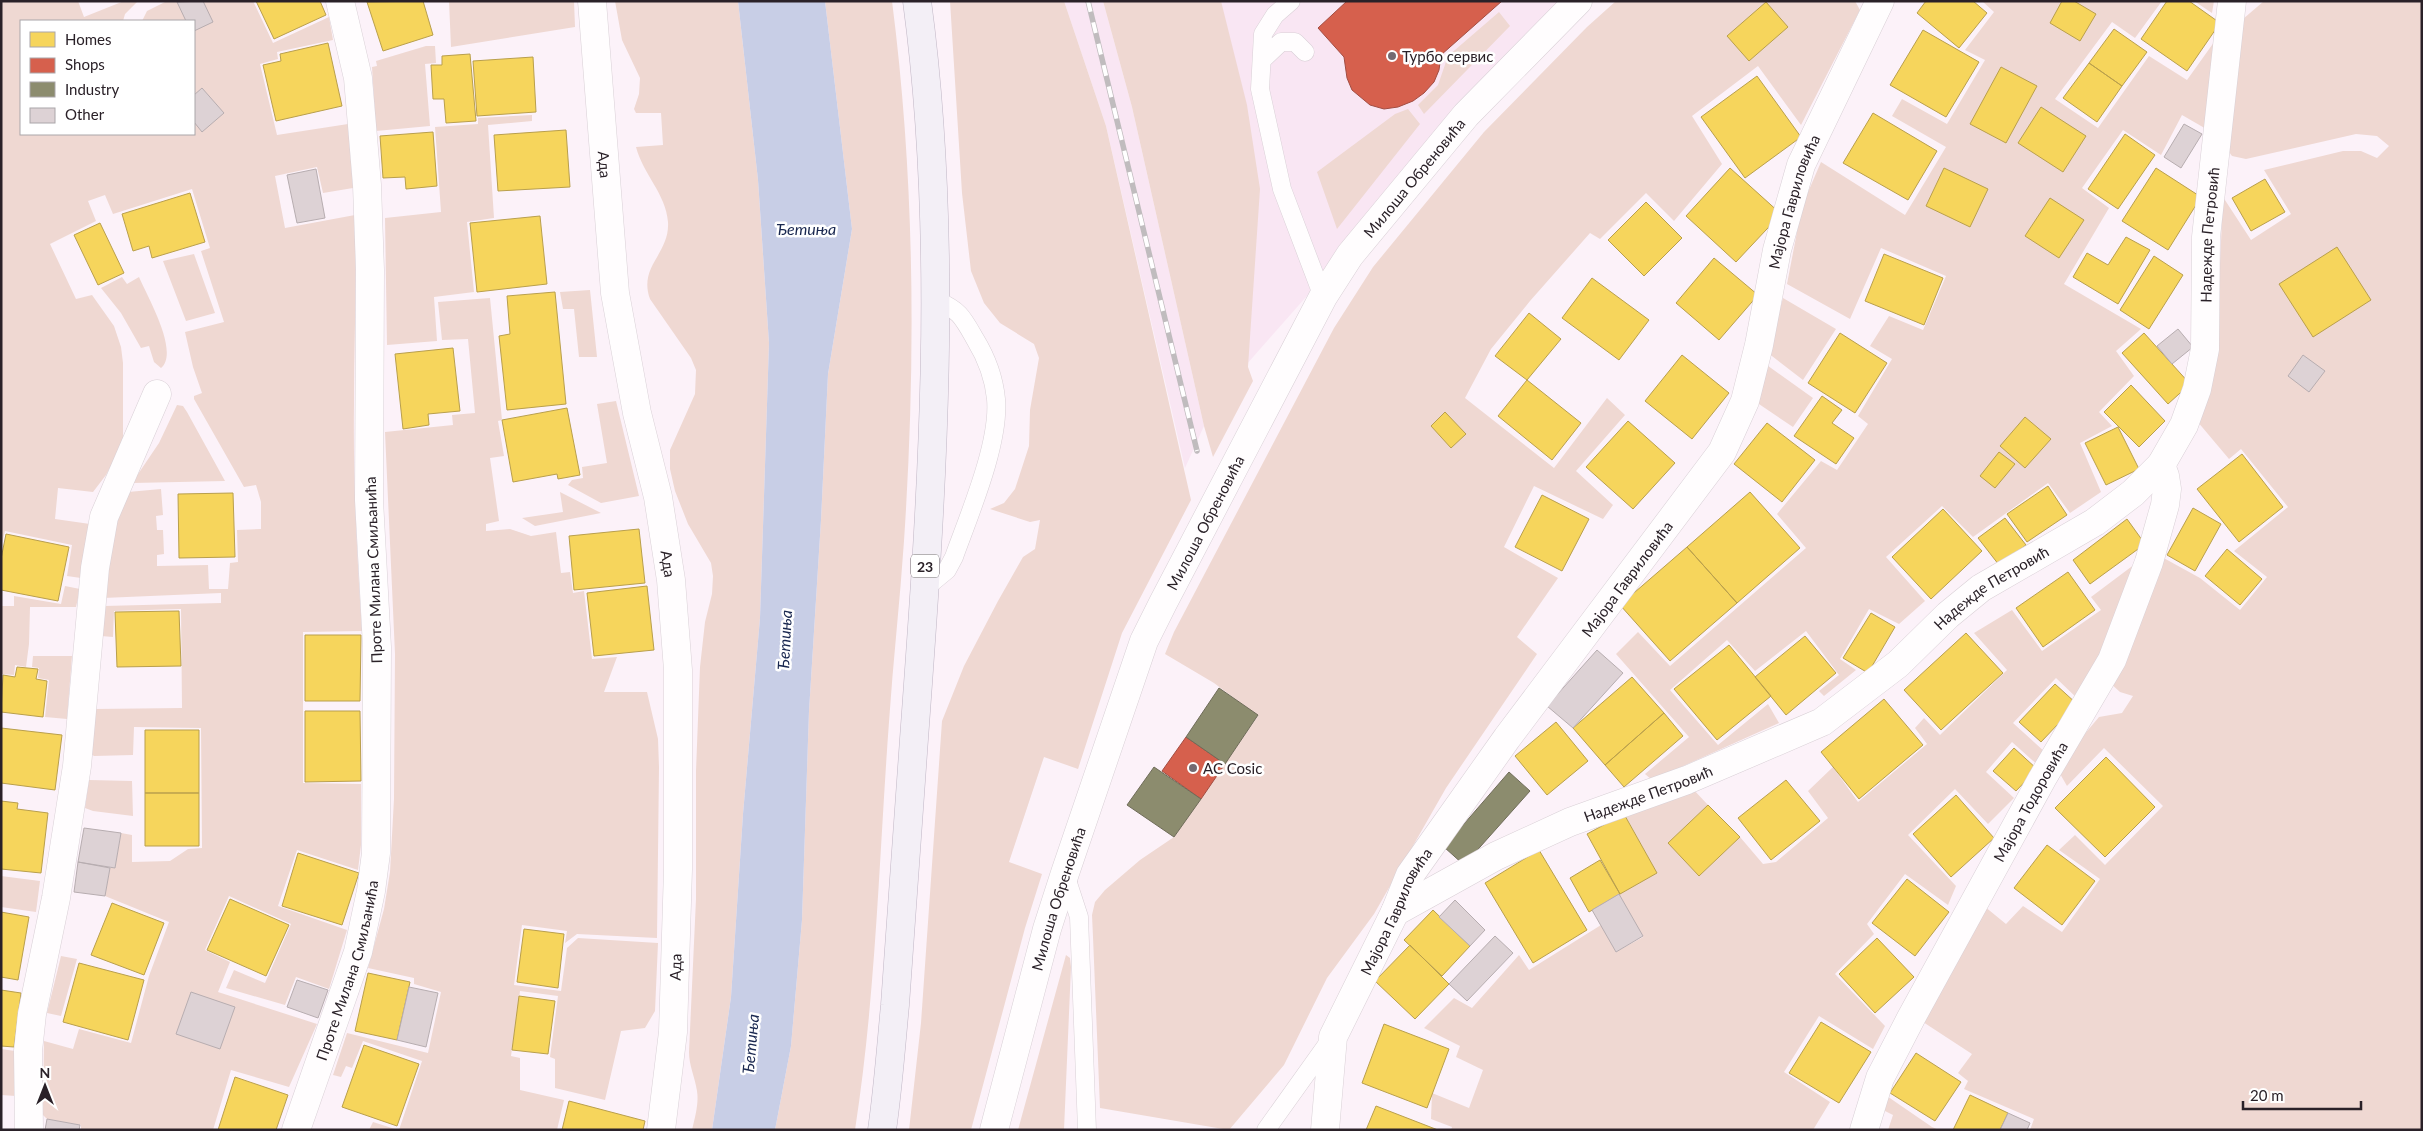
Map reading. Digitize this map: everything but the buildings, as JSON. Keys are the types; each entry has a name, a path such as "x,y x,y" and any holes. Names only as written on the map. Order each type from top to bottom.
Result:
{"main road":[{"name":"23","path":"882,1130 898,963 924,589 934,393 936,300 930,133 924,56 917,1"}],"street":[{"name":"Проте Милана Смиљанића","path":"296,1130 358,952 371,891 376,853 377,646 369,500 370,270 367,185 358,78 340,1"},
{"name":"Ада","path":"592,1 615,293 637,413 658,497 671,580 678,670 678,869 673,1032 661,1130"},
{"name":"Мајора Гавриловића","path":"1325,1130 1333,1037 1395,912 1410,875 1507,738 1722,452 1745,400 1759,345 1777,250 1801,165 1880,1"},
{"name":"Надежде Петровић","path":"1395,912 1496,856 1570,822 1687,780 1822,722 1898,664 1948,615 1981,588 2095,522 2133,493 2161,465 2184,425 2197,389 2205,349 2206,236 2232,1"},
{"name":"Милоша Обреновића","path":"994,1130 1047,929 1144,641 1323,297 1350,255 1466,115 1570,4"},
{"path":"29,1130 28,1050 32,1014 56,898 77,766 95,568 104,517 157,394"},
{"name":"Мајора Тодоровића","path":"1864,1130 1880,1078 1911,1018 2042,779 2112,660 2149,562 2165,505 2165,476 2161,465"}],"lane":[{"path":"1291,1 1275,16 1263,34 1260,89 1282,189 1323,297"},
{"path":"1262,60 1281,42 1295,42 1305,52"},
{"path":"924,589 947,570 954,557 985,467 994,427 996,401 992,378 982,351 965,320 956,309 936,300"},
{"path":"1065,874 1079,917 1087,1130"},
{"path":"1266,1130 1333,1037"}],"shaded area":[{"path":"1,1 78,1 84,17 124,1 138,1 125,14 123,20 20,20 20,135 195,135 195,20 142,20 147,11 167,1 253,1 273,43 329,17 333,40 277,52 278,59 260,64 277,135 348,124 353,188 323,193 317,167 275,176 285,228 355,215 354,461 362,631 303,632 303,783 361,784 361,845 358,870 297,850 278,906 347,930 329,989 296,977 285,1005 226,988 234,970 265,983 291,924 229,896 205,950 230,962 218,992 317,1024 289,1087 231,1070 213,1130 81,1130 81,1125 47,1119 43,1115 44,1041 73,1049 79,1029 131,1043 149,976 169,922 105,896 110,868 115,868 121,833 132,835 132,862 170,861 188,849 202,848 201,728 134,727 133,755 94,756 91,754 94,709 182,708 181,609 114,611 113,637 101,636 104,606 221,603 221,593 103,598 116,521 128,492 161,489 163,515 156,516 157,530 163,530 164,554 157,555 157,566 208,565 209,589 228,589 230,563 238,562 237,530 261,529 261,502 256,485 244,487 194,399 194,396 202,393 193,367 185,332 224,322 201,251 210,248 192,189 113,214 105,195 88,201 96,221 50,244 76,299 92,295 114,326 121,347 123,363 123,443 106,475 93,492 58,488 55,519 90,524 81,578 67,576 72,545 5,531 1,547"},
{"path":"449,1 574,1 575,27 451,47"},
{"path":"615,1 738,1 758,180 769,343 760,618 743,814 731,997 712,1130 692,1130 697,1096 689,1052 696,899 696,771 700,667 705,622 712,594 713,576 711,563 688,524 675,491 670,469 670,450 695,394 696,370 691,358 650,299 647,288 651,269 664,243 668,222 663,202 639,157 636,147 663,145 661,113 636,113 634,109 639,94 640,78 622,40"},
{"path":"825,1 892,1 900,68 909,203 912,338 908,473 868,1028 855,1130 775,1130 791,1046 802,920 809,711 828,374 852,229"},
{"path":"950,1 1064,1 1106,126 1191,500 1122,633 1078,769 1044,757 1009,862 1042,874 1025,928 971,1130 909,1130 921,1023 942,721 964,666 998,601 1023,557 1035,549 1040,520 1030,522 990,509 1004,503 1015,489 1029,446 1030,410 1039,358 1034,344 1000,323 984,303 971,271 962,193"},
{"path":"1064,1 1103,1 1132,107 1204,426 1185,468 1106,126"},
{"path":"1103,1 1221,1 1247,105 1260,189 1248,367 1253,381 1213,457 1204,426 1132,107"},
{"path":"1185,1 1578,1 1474,107 1246,365"},
{"path":"1616,1 1855,1 1860,10 1801,125 1758,66 1692,116 1722,164 1674,221 1646,193 1600,239 1590,233 1491,349 1465,398 1554,468 1607,398 1625,415 1576,471 1613,505 1603,519 1534,486 1504,547 1558,578 1517,637 1537,654 1446,788 1374,914 1327,978 1284,1065 1229,1130 1100,1108 1092,915 1095,902 1105,890 1140,860 1174,837 1258,716 1214,683 1165,654 1174,632 1334,328 1373,267 1484,132 1587,27"},
{"path":"1982,1 2162,1 2135,38 2112,22 2055,99 2098,128 2149,56 2187,80 2222,31 2208,130 2182,115 2161,155 2123,130 2082,188 2109,208 2064,284 2141,329 2116,351 2134,376 2099,412 2112,426 2080,443 2101,492 2070,513 2048,483 1973,537 1942,506 1886,557 1925,601 1899,624 1869,609 1840,659 1856,670 1824,696 1819,691 1839,675 1806,631 1755,671 1727,640 1670,690 1718,745 1768,704 1779,723 1652,780 1645,774 1689,737 1616,654 1638,632 1670,666 1806,548 1777,514 1821,461 1837,470 1868,424 1858,416 1892,359 1870,346 1889,316 1923,330 1946,276 1881,248 1850,319 1787,284 1802,206 1821,162 1905,215 1946,147 1892,116 1902,99 1947,124 1985,60 1965,50 1994,12"},
{"path":"2194,1 2214,1 2212,13"},
{"path":"2264,1 2422,1 2422,1130 2030,1130 2034,1119 1964,1089 1968,1081 1958,1073 1972,1054 1920,1020 1984,906 2006,924 2023,906 2062,932 2100,879 2059,850 2075,835 2105,865 2163,806 2104,748 2067,786 2059,772 2083,736 2099,717 2122,713 2133,696 2120,692 2109,682 2160,556 2200,578 2240,610 2267,577 2234,551 2288,507 2241,449 2229,459 2197,421 2219,286 2223,197 2251,240 2291,214 2264,170 2343,151 2361,151 2377,158 2389,146 2377,136 2356,134 2246,159 2232,156 2224,145 2243,19"},
{"path":"1499,12 1510,26 1424,114 1418,105 1438,85 1448,56"},
{"path":"426,46 435,46 436,63 425,64 430,126 376,131 372,67 377,66 376,61"},
{"path":"1408,109 1420,124 1337,229 1317,172 1395,114"},
{"path":"532,115 532,121 488,125 494,218 467,222 474,292 434,297 437,341 387,345 385,218 441,212 435,127 478,124 478,118"},
{"path":"194,254 215,313 186,321 163,261"},
{"path":"122,277 127,284 139,277 160,324 167,350 166,360 161,368 154,362 149,346 141,348 121,313 101,288"},
{"path":"590,290 597,357 579,357 574,309 563,309 560,292"},
{"path":"490,298 502,420 498,421 504,456 490,458 499,521 486,524 486,531 510,529 531,536 556,532 561,573 570,572 573,593 584,591 592,659 617,657 604,692 647,692 658,739 659,767 657,938 577,934 565,943 567,931 522,925 514,985 561,991 567,948 578,938 658,943 655,1011 645,1028 621,1031 605,1100 555,1088 555,1059 550,1057 558,996 520,991 511,1056 520,1058 520,1090 564,1100 557,1130 399,1130 422,1061 363,1041 352,1068 346,1066 341,1077 333,1075 347,1033 428,1053 441,992 414,984 414,978 368,968 384,909 390,872 394,799 395,654 385,432 453,425 452,415 475,413 468,339 442,340 438,302"},
{"path":"1783,298 1836,329 1803,380 1768,353"},
{"path":"1764,363 1813,398 1793,427 1753,400"},
{"path":"616,401 639,496 601,503 568,485 572,480 583,478 582,467 607,463 597,404"},
{"path":"177,405 183,406 187,412 225,481 132,483 159,443"},
{"path":"560,492 601,513 535,526 522,518 563,512"},
{"path":"2143,558 2079,700 2056,678 2013,723 2046,753 2040,767 2012,742 1986,772 2014,798 1988,824 1955,789 1908,835 1956,886 1948,905 1905,874 1867,924 1874,934 1835,974 1885,1026 1873,1049 1819,1016 1784,1072 1830,1102 1813,1130 1451,1130 1452,1127 1431,1119 1432,1093 1469,1108 1483,1070 1456,1057 1460,1046 1424,1028 1454,998 1472,1008 1519,955 1529,970 1601,925 1616,952 1643,937 1619,894 1657,873 1625,815 1692,788 1708,805 1668,843 1699,876 1740,837 1763,864 1776,862 1828,818 1808,791 1833,767 1858,802 1927,744 1915,728 1924,718 1940,735 2007,670 1974,633 2012,610 2042,651 2101,610 2091,597"},
{"path":"65,586 80,589 76,607 30,607 26,667 15,665 14,675 1,674 1,606 14,606 14,596 61,604"},
{"path":"33,656 72,656 67,719 45,717 49,680 38,678 39,668 32,667"},
{"path":"89,780 132,781 133,816 93,811 85,808"},
{"path":"1,876 40,881 36,912 1,907"},
{"path":"1066,955 1070,958 1071,967 1064,1130 1018,1130"},
{"path":"61,956 77,959 61,1016 47,1013"},
{"path":"1,1049 15,1051 16,1096 1,1095"},
{"path":"1881,1092 1939,1130 1888,1130 1893,1115 1877,1107"},
{"path":"373,1122 398,1130 369,1130"}],"water":[{"name":"Ђетиња","path":"738,1 825,1 852,229 828,374 809,711 802,920 791,1046 775,1130 712,1130 731,997 743,814 760,618 769,343 758,180"}],"railway":[{"path":"1088,1 1197,451"}],"place":[{"name":"Турбо сервис","path":"1392,56"},
{"name":"AC Cosic","path":"1193,768"}]}
